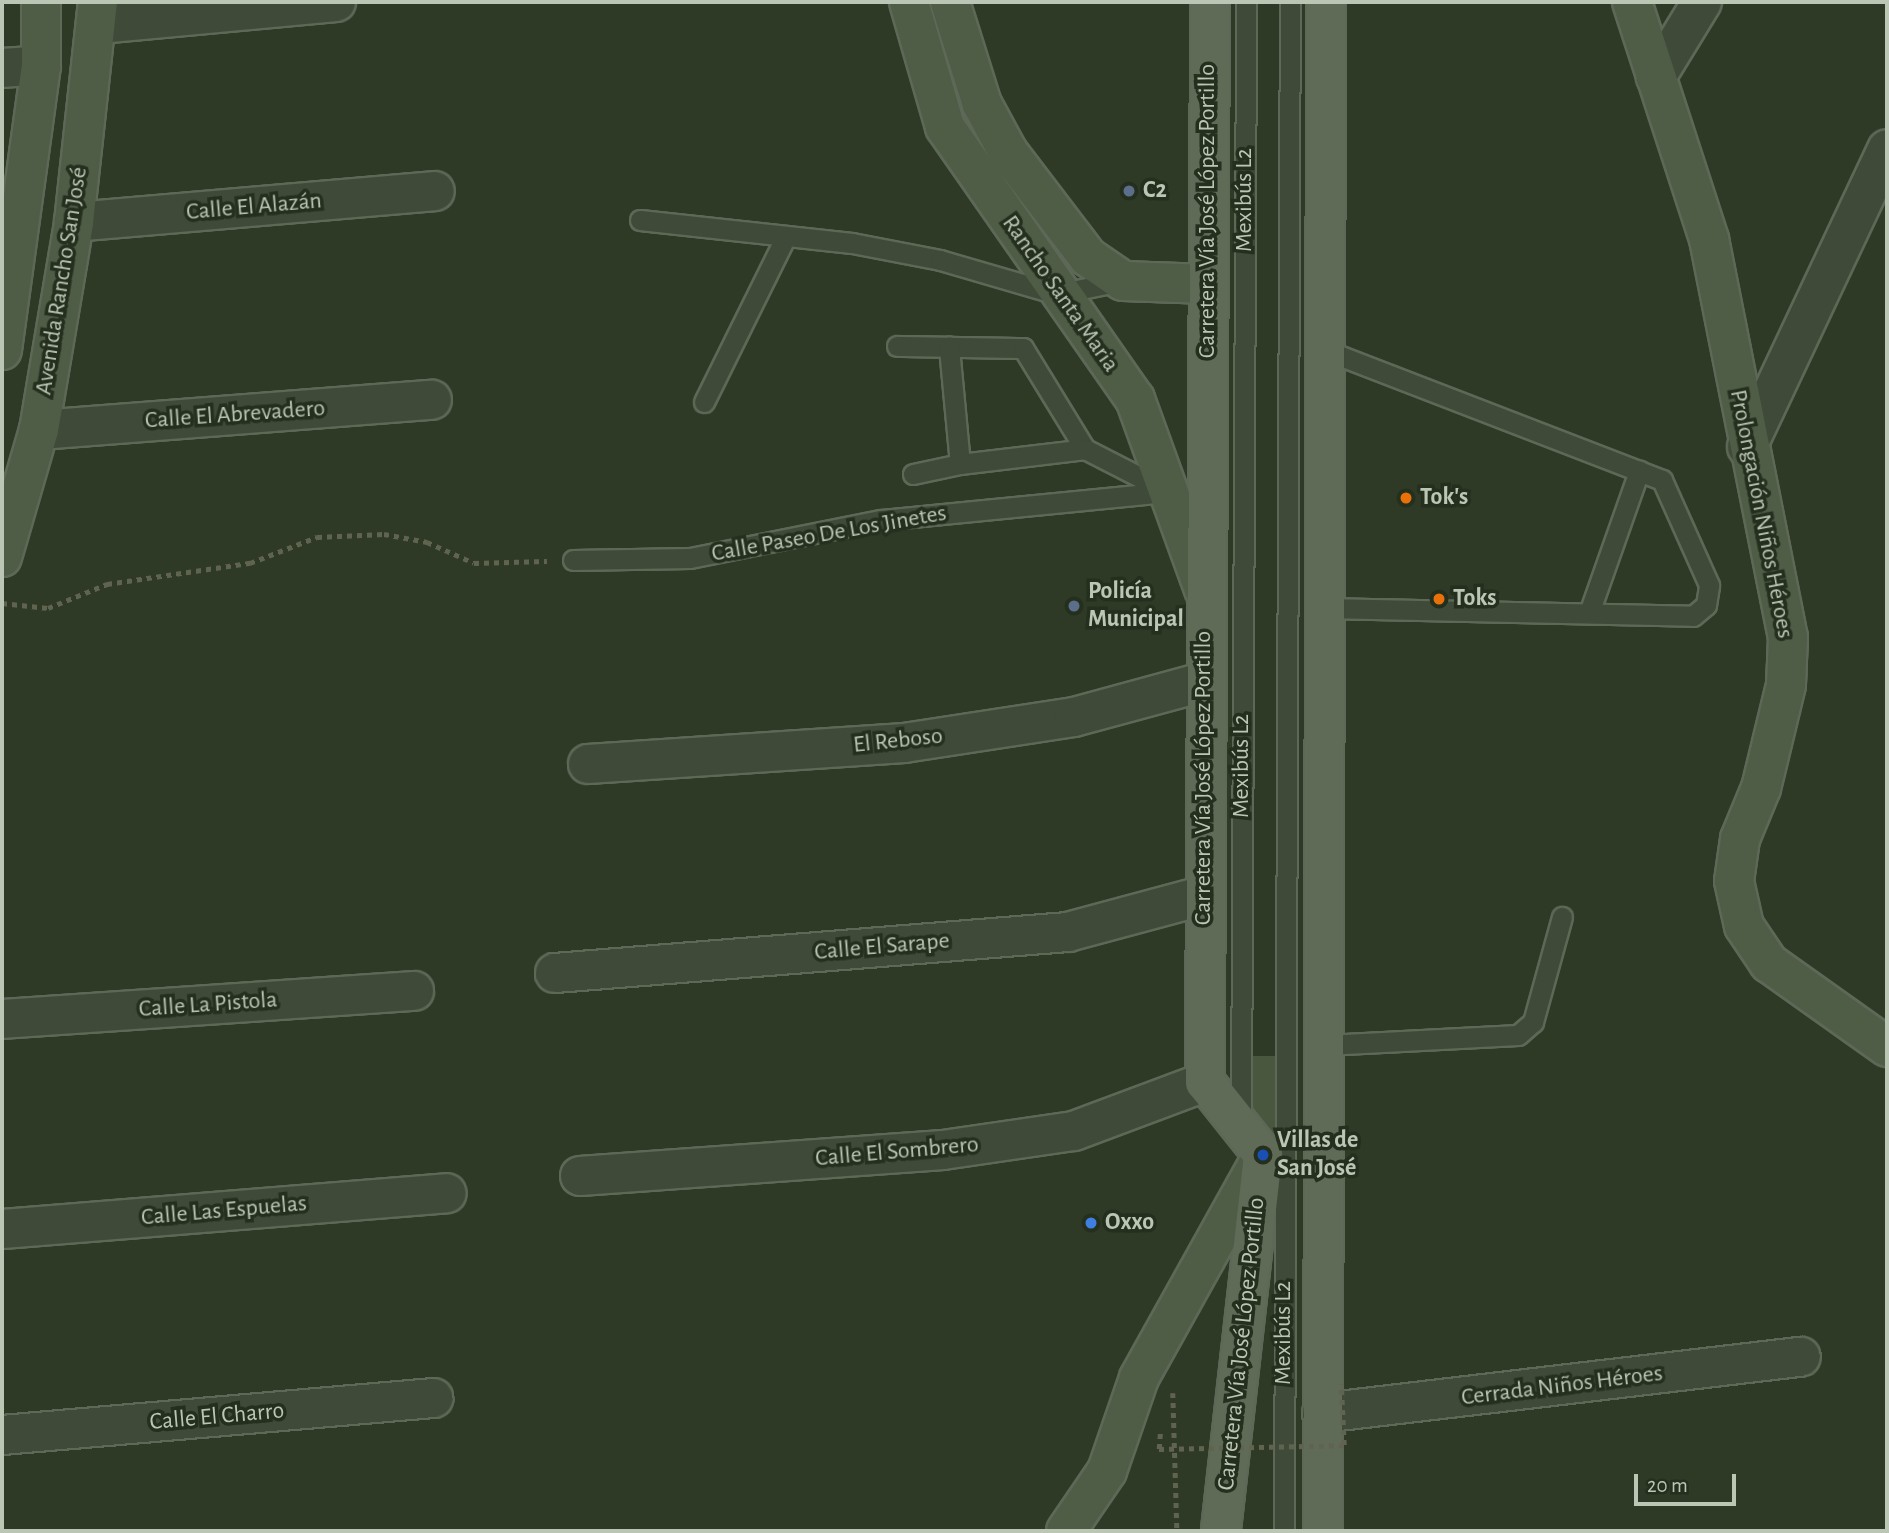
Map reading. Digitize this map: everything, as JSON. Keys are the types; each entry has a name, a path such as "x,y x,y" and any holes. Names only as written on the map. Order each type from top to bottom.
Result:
{"main road":[{"name":"Carretera Vía José López Portillo","path":"1205,1082 1203,682 1210,2"},
{"path":"1323,1531 1331,1398 1325,1045 1326,2"},
{"path":"1205,1082 1263,1155"},
{"name":"Carretera Vía José López Portillo","path":"1221,1531 1263,1155"}],"street":[{"name":"Avenida Rancho San José","path":"2,350 9,274 41,65 41,2"},
{"path":"98,13 336,2"},
{"name":"Rancho Santa Maria","path":"909,2 946,127 1057,294 1135,399 1204,590"},
{"name":"Rancho Santa Maria","path":"950,2 973,80 1008,152 1088,257 1122,281"},
{"name":"Prolongación Niños Héroes","path":"1632,2 1709,239 1747,447 1788,637 1786,685 1761,788 1740,839 1734,881 1744,926 1769,963 1887,1047"},
{"path":"1656,77 1702,2"},
{"name":"Avenida Rancho San José","path":"2,556 39,430 74,222 98,13"},
{"path":"2,68 41,65"},
{"path":"1747,447 1887,149"},
{"name":"Calle El Alazán","path":"74,222 435,191"},
{"path":"1122,281 1208,284"},
{"name":"Calle El Abrevadero","path":"39,430 432,400"},
{"name":"El Reboso","path":"588,764 904,743 1074,717 1203,682"},
{"name":"Calle El Sarape","path":"555,974 1068,932 1205,895"},
{"name":"Calle La Pistola","path":"2,1019 414,990"},
{"name":"Calle El Sombrero","path":"580,1176 969,1147 1074,1131 1205,1082"},
{"path":"1066,1531 1107,1471 1139,1377 1263,1155"},
{"name":"Calle Las Espuelas","path":"2,1229 447,1193"},
{"name":"Cerrada Niños Héroes","path":"1331,1398 1801,1357"},
{"name":"Calle El Charro","path":"2,1436 433,1398"}],"lane":[{"name":"Mexibús L2","path":"1239,1531 1246,2"},
{"name":"Mexibús L2","path":"1283,1531 1290,2"},
{"path":"640,220 786,236 940,260 1057,294 1122,281"},
{"path":"704,402 786,236"},
{"path":"897,346 1023,348 1085,449 1169,492"},
{"path":"949,347 960,464"},
{"path":"1324,608 1693,616 1706,605 1709,585 1674,496 1662,480 1325,350"},
{"path":"913,474 960,464 1085,449"},
{"path":"1589,613 1639,471"},
{"name":"Calle Paseo De Los Jinetes","path":"573,560 690,558 881,520 1169,492"},
{"path":"1325,1045 1518,1035 1533,1022 1562,917"}],"path":[{"path":"2,603 48,608 107,584 250,563 317,537 384,534 427,542 474,563 573,560"},
{"path":"1162,1397 1176,1392 1177,1531"},
{"path":"1159,1450 1344,1445 1331,1398"}],"building":[{"path":"1246,1056 1276,1056 1276,1249 1246,1249"}],"place":[{"name":"C2","path":"1129,191"},
{"name":"Tok's","path":"1406,498"},
{"name":"Toks","path":"1439,599"},
{"name":"Policía Municipal","path":"1074,606"},
{"name":"Villas de San José","path":"1263,1155"},
{"name":"Oxxo","path":"1091,1223"}]}
